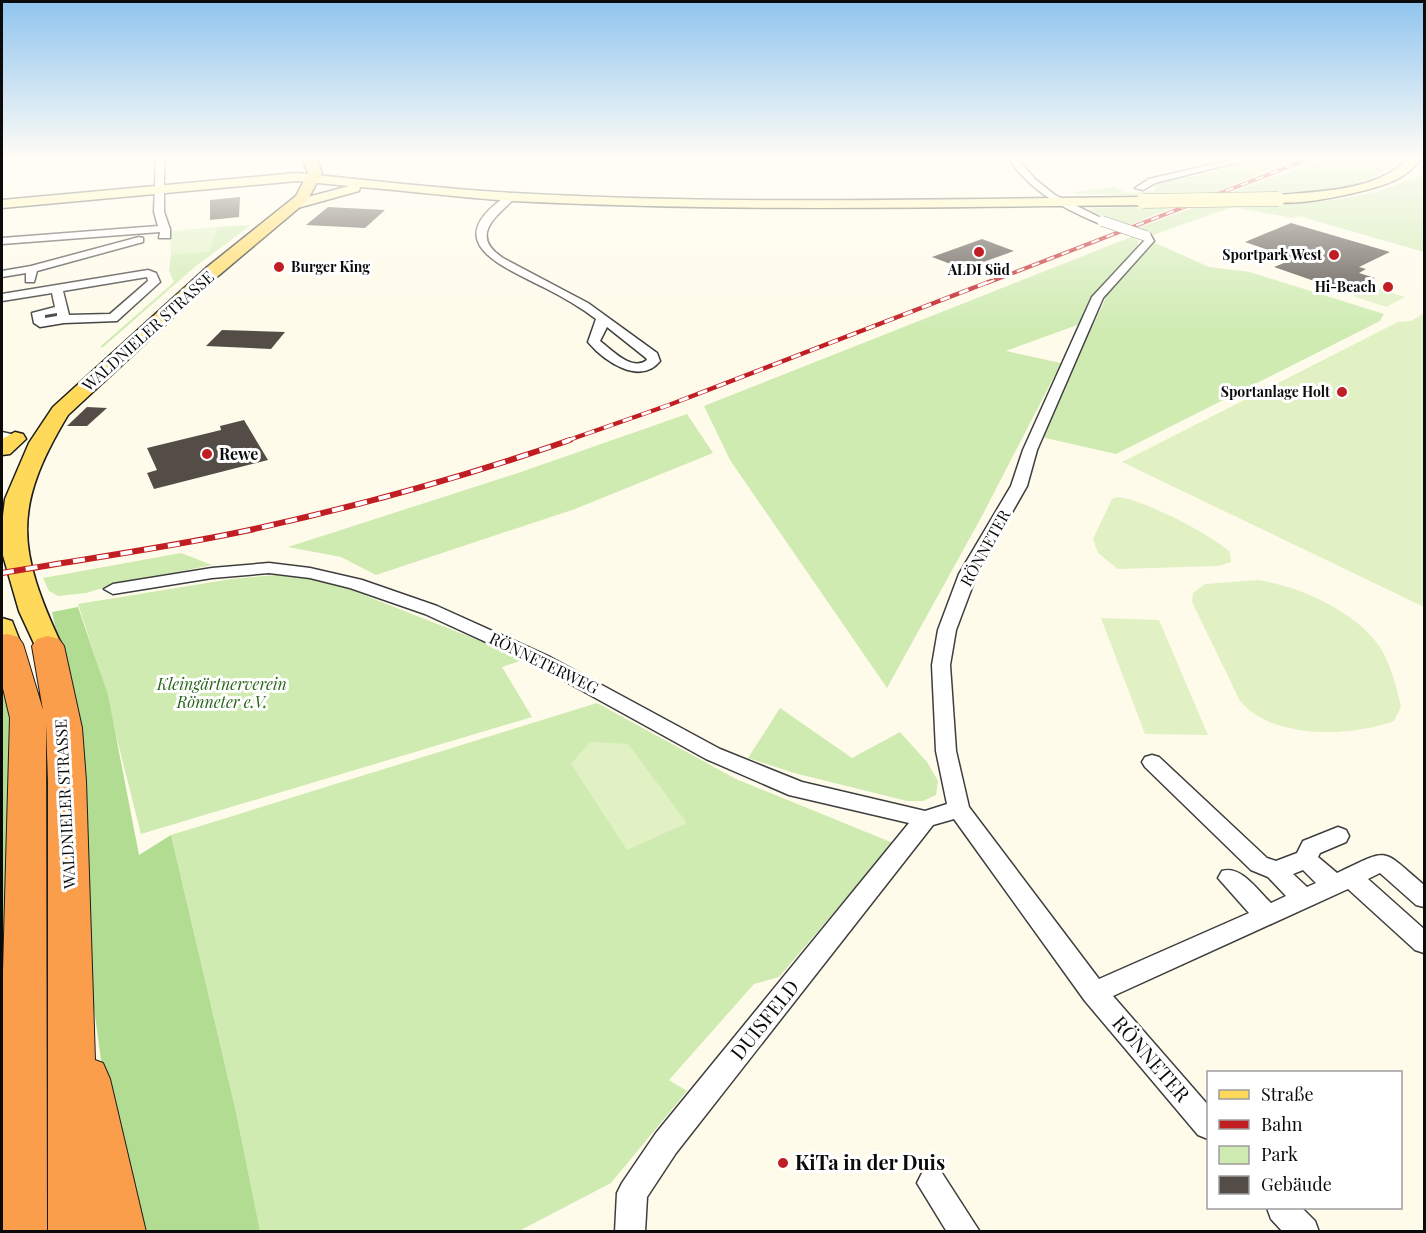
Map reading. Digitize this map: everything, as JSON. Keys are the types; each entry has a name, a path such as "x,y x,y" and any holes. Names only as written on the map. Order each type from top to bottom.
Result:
{"highway":[{"name":"WALDNIELER STRASSE","path":"14,628 64,728 73,1017 74,1232"},
{"name":"WALDNIELER STRASSE","path":"14,628 28,718 21,1232"},
{"path":"73,1017 120,1232"}],"main road":[{"name":"WALDNIELER STRASSE","path":"14,628 9,565 2,534 3,507 14,474 40,432 212,272 265,216"},
{"name":"WALDNIELER STRASSE","path":"2,458 6,441 267,216"}],"street":[{"path":"2,273 32,270 165,229 160,216"},
{"path":"491,216 484,225 482,241 495,257 575,300 602,319 652,356 654,361 642,367 622,364 594,342 594,337 602,325 602,319"},
{"path":"1087,216 1102,221"},
{"path":"1087,216 1102,221"},
{"name":"RÖNNETER","path":"1102,221 1147,236 1149,242 1098,297 1030,450 1019,486 968,574 947,630 941,665 948,770 959,809 1094,993 1207,1123"},
{"path":"2,241 144,235"},
{"path":"27,293 32,270"},
{"path":"2,298 148,273 152,275 154,282 113,318 63,314 57,289"},
{"name":"RÖNNETERWEG","path":"113,589 212,573 269,568 310,573 356,584 431,610 541,660 713,754 796,789 925,819 959,809"},
{"path":"1152,762 1259,864 1276,871 1304,899"},
{"name":"DUISFELD","path":"630,1232 632,1193 666,1143 925,819"},
{"path":"1276,871 1306,859 1311,847 1338,836"},
{"path":"1306,859 1342,881 1425,943"},
{"path":"1094,993 1382,862 1425,898"},
{"path":"1230,878 1267,915"},
{"path":"932,1183 965,1232"},
{"path":"1283,1209 1304,1232"}],"green space":[{"path":"1102,216 1153,216 1127,226"},
{"path":"1171,216 1208,216 1153,235 1134,229"},
{"path":"1279,216 1424,216 1424,252 1299,216 1293,218"},
{"path":"251,225 196,266 103,347 100,347 174,282 169,271 171,255 210,251 217,227"},
{"path":"217,227 210,251 171,255 170,231"},
{"path":"1131,237 1138,240 1137,247 1093,294 1080,324 1006,351 1061,363 982,516 887,688 730,460 704,406"},
{"path":"1153,242 1209,267 1250,272 1384,314 1380,321 1116,454 1041,437 1109,291"},
{"path":"1373,287 1405,297 1386,307 1353,296"},
{"name":"Sportanlage Holt","path":"1424,313 1424,607 1122,462 1398,322 1411,321"},
{"path":"687,414 713,453 575,509 376,575 341,557 288,547 518,473"},
{"path":"1117,497 1143,504 1192,527 1230,552 1231,562 1219,566 1118,569 1098,553 1093,539 1112,499"},
{"path":"181,553 212,565 117,584 86,593 58,596 49,591 43,578"},
{"name":"Kleingärtnerverein Rönneter e.V.","path":"275,575 326,580 526,659 502,667 532,717 141,834 100,672 78,604 231,579"},
{"path":"1258,580 1292,588 1329,604 1361,626 1384,654 1394,680 1401,707 1394,721 1356,730 1313,732 1272,723 1254,714 1240,701 1192,602 1193,593 1205,584"},
{"path":"78,607 108,695 139,855 171,835 236,1112 260,1231 124,1231 91,986 66,678 52,612"},
{"path":"1101,618 1159,620 1208,735 1145,734"},
{"path":"2,665 9,699 23,810 5,1022 2,1141"},
{"path":"597,703 736,779 893,843 779,977 754,984 669,1080 687,1091 611,1183 519,1231 260,1232 236,1112 171,835"},
{"path":"780,708 852,758 900,732 927,762 938,781 936,795 923,801 907,801 794,773 748,758"},
{"path":"590,742 628,744 687,823 627,850 571,764"}],"building":[{"path":"210,216 239,216 239,217 210,220"},
{"path":"318,216 379,216 365,228 306,225"},
{"name":"Sportpark West","path":"1291,223 1390,252 1359,267 1366,269 1359,273 1375,278 1346,292 1274,267 1294,259 1245,242"},
{"name":"ALDI Süd","path":"982,239 1014,251 964,269 932,257"},
{"path":"222,330 285,332 271,349 206,346"},
{"path":"87,407 107,408 87,426 67,426"},
{"name":"Rewe","path":"244,420 268,460 154,489 147,473 157,470 147,448 221,430 220,426"}],"railway":[{"path":"987,283 1162,216"},
{"path":"566,441 669,405 991,281"},
{"path":"2,573 185,543 286,522 450,479 570,440"}],"place":[{"name":"ALDI Süd","path":"979,252"},
{"name":"Sportpark West","path":"1334,255"},
{"name":"Burger King","path":"279,267"},
{"name":"Hi-Beach","path":"1388,287"},
{"name":"Sportanlage Holt","path":"1342,392"},
{"name":"Rewe","path":"207,454"},
{"name":"KiTa in der Duis","path":"783,1163"}]}
